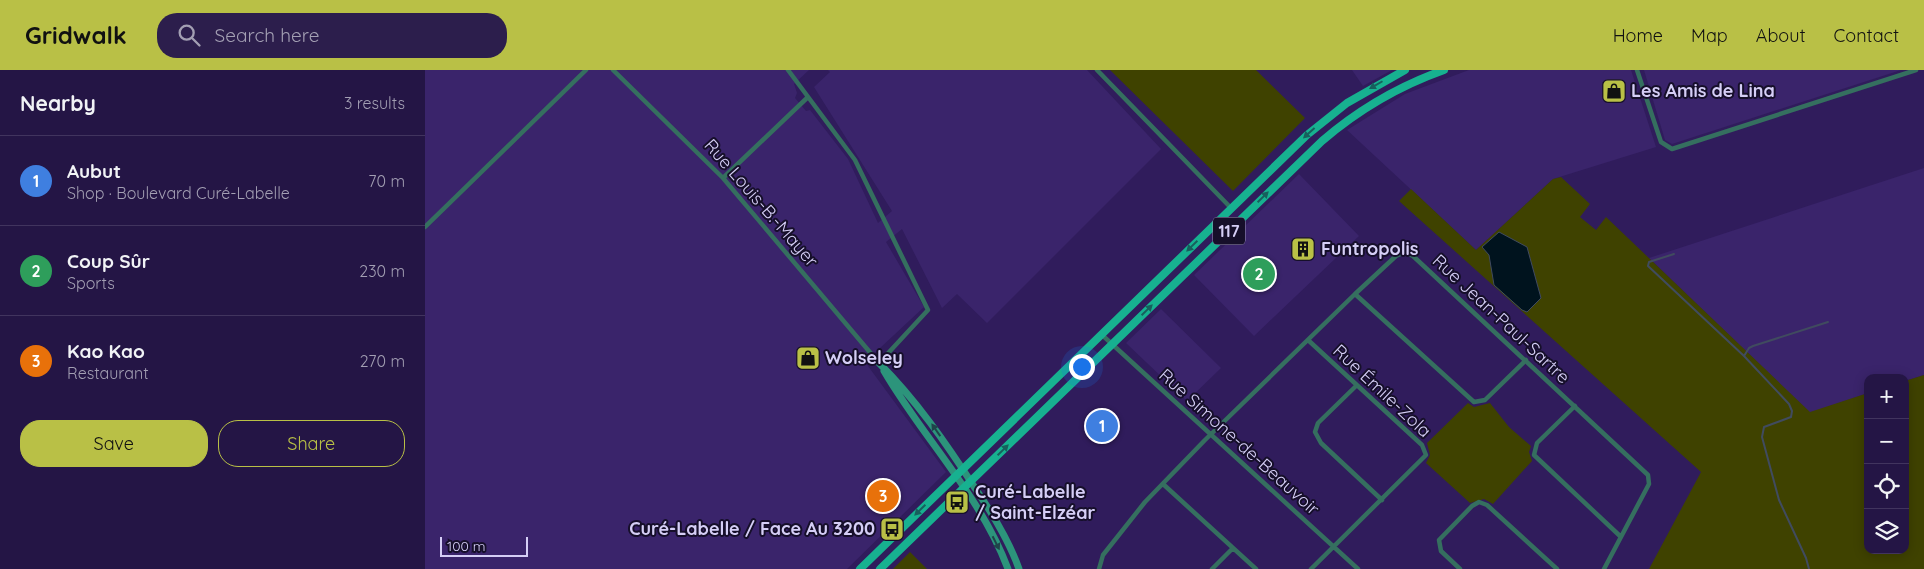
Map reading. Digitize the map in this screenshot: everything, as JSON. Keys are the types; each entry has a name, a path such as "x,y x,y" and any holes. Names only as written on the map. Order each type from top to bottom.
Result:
{"main road":[{"name":"117","path":"860,569 1231,208 1328,118 1365,92 1405,70"},
{"name":"117","path":"880,569 1330,134 1389,94 1444,70"}],"street":[{"path":"425,227 586,70"},
{"name":"Rue Louis-B.-Mayer","path":"613,70 723,178 879,362 908,392 963,468 996,521 1019,569"},
{"path":"788,70 855,160 928,310 879,362"},
{"path":"1097,70 1231,208"},
{"path":"1637,70 1661,142 1672,150 1916,70"},
{"path":"723,178 808,97"},
{"name":"Rue Jean-Paul-Sartre","path":"1099,569 1103,555 1145,502 1211,434 1395,256 1407,252 1526,360 1649,477 1648,486 1604,569"},
{"path":"1355,294 1474,402 1480,402 1487,398 1526,360"},
{"name":"Rue Simone-de-Beauvoir","path":"1101,334 1358,569"},
{"name":"Rue Émile-Zola","path":"1308,340 1425,450 1426,455 1311,569"},
{"name":"Rue Louis-B.-Mayer","path":"879,362 901,400 955,476 987,526 1008,569"},
{"path":"1356,386 1318,423 1315,432 1321,443 1382,500"},
{"path":"1575,406 1537,443 1534,455 1620,536"},
{"path":"1163,484 1256,569"},
{"path":"1460,569 1441,551 1439,540 1472,506 1479,502 1487,505 1557,569"},
{"path":"1212,569 1233,548"}],"shaded area":[{"path":"425,70 809,70 794,84 797,93 795,98 806,111 810,110 848,159 878,223 892,211 814,87 830,72 828,70 1087,70 1161,149 987,323 957,294 942,308 902,229 886,242 924,307 865,362 946,472 847,569 425,569"},
{"path":"1110,70 1256,70 1305,118 1233,191"},
{"path":"1352,70 1392,70 1363,86"},
{"path":"1469,70 1631,70 1656,147 1553,179 1476,250 1347,130 1405,94"},
{"path":"1644,70 1901,70 1672,144 1665,140"},
{"path":"1924,168 1924,375 1909,380 1909,374 1864,374 1864,394 1810,413 1649,258"},
{"path":"1299,174 1359,236 1254,336 1194,275"},
{"path":"1561,177 1590,204 1580,217 1596,230 1606,217 1810,412 1864,394 1864,554 1909,554 1909,380 1924,375 1924,569 1649,569 1701,472 1399,201 1411,189 1476,250 1553,179","holes":["1527,247 1541,298 1494,285 1489,255"]},
{"path":"1161,309 1221,368 1187,401 1126,343"},
{"path":"1468,403 1474,407 1490,403 1509,427 1531,446 1529,452 1532,461 1493,504 1484,499 1470,503 1426,463 1430,455 1427,443"},
{"path":"910,552 927,569 893,569"}],"water":[{"path":"1499,232 1527,247 1541,298 1527,312 1522,310 1494,285 1489,255 1482,247"}],"waterway":[{"path":"1674,254 1649,262 1648,266 1744,356 1789,404 1792,411 1791,417 1764,427 1762,437 1779,500 1806,558 1809,569"},
{"path":"1744,356 1749,348 1753,346 1828,322"}],"place":[{"name":"Les Amis de Lina","path":"1614,91"},
{"name":"Funtropolis","path":"1303,249"},
{"name":"Coup Sûr","path":"1259,274"},
{"name":"Wolseley","path":"808,358"},
{"name":"Aubut","path":"1102,426"},
{"name":"Kao Kao","path":"883,496"},
{"name":"Curé-Labelle / Saint-Elzéar","path":"957,502"},
{"name":"Curé-Labelle / Face Au 3200","path":"892,529"}]}
